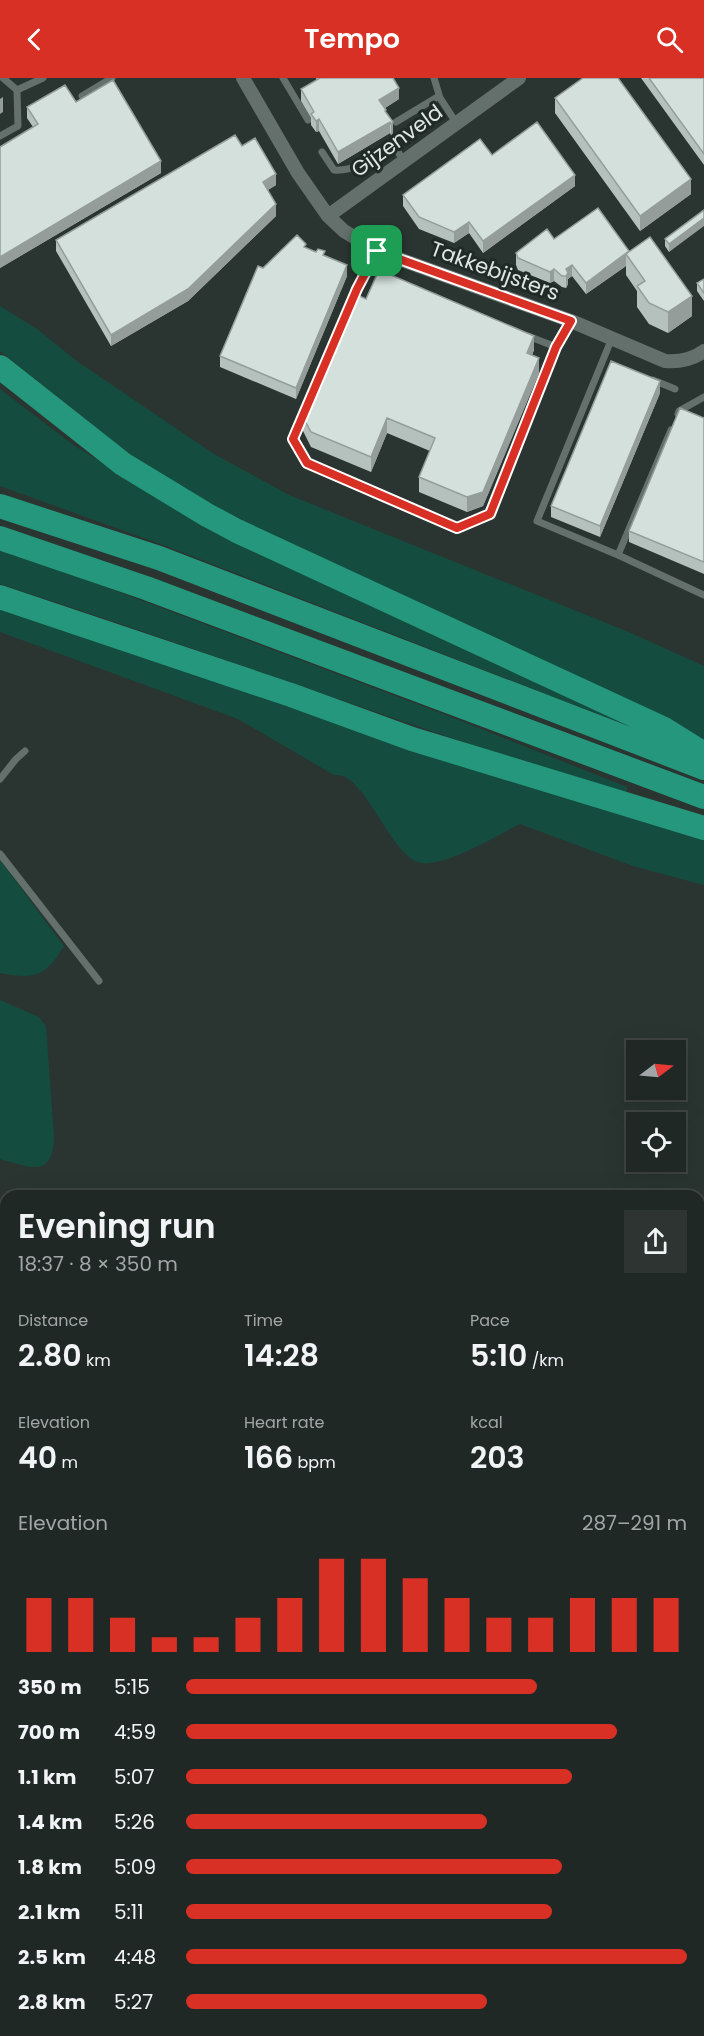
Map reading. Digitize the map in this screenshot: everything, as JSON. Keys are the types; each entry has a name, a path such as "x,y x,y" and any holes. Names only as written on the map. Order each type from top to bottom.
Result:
{"highway":[{"path":"0,367 123,464 207,515 664,729 704,754"},
{"path":"0,506 159,558 704,768"},
{"path":"0,538 158,592 704,797"},
{"path":"0,597 291,695 412,739 704,828"}],"street":[{"name":"Takkebijsters","path":"243,78 298,173 328,216 344,231 377,251 571,321 665,361 687,360 704,351"},
{"name":"Gijzenveld","path":"328,216 519,78"}],"lane":[{"path":"0,136 18,126 17,90 3,78"},
{"path":"17,90 43,78"},
{"path":"81,96 112,78"},
{"path":"283,78 308,120"},
{"path":"434,78 439,96 457,123"},
{"path":"396,122 439,96"},
{"path":"322,152 334,170 341,171 353,168 392,143 404,161"},
{"path":"377,251 357,289 293,439 307,463 457,528 490,514 556,347 571,321"},
{"path":"368,269 378,273"},
{"path":"524,334 556,347"},
{"path":"612,338 537,521 704,595"},
{"path":"604,359 614,363"},
{"path":"645,376 675,389"},
{"path":"618,555 679,411 704,397"},
{"path":"0,779 25,751"},
{"path":"0,854 99,981"}],"shaded area":[{"path":"0,306 37,329 78,362 214,454 289,495 631,633 704,666 704,743 249,530 166,480 0,351"},
{"path":"0,389 72,444 145,490 641,731 166,546 0,486"},
{"path":"0,550 103,586 446,715 627,787 627,796 0,584"},
{"path":"0,607 704,835 704,885 633,866 520,824 458,855 432,863 422,863 412,859 402,850 363,794 343,776 334,775 238,719 0,632"},
{"path":"0,860 64,946 51,964 38,973 22,976 0,973"},
{"path":"0,1000 39,1017 46,1026 54,1138 49,1160 38,1167 0,1159"}],"building":[{"path":"320,78 393,78 399,88 379,100 393,122 338,152 319,119 316,121 311,114 314,112 301,89"},
{"path":"583,78 618,78 691,179 640,216 555,98"},
{"path":"649,78 704,78 704,154"},
{"path":"113,80 161,161 0,257 0,147 38,124 27,107 65,85 76,102"},
{"path":"537,122 575,175 483,241 469,222 454,232 419,217 403,195 480,139 492,155"},
{"path":"235,135 242,146 255,138 276,174 263,182 276,204 188,289 111,335 56,240"},
{"path":"598,208 629,251 586,283 572,265 566,269 568,273 566,276 562,276 554,269 550,272 518,258 516,253 547,229 554,239"},
{"path":"704,210 704,218 669,244 665,239"},
{"path":"297,235 306,244 304,247 316,252 318,249 325,251 323,255 347,265 296,388 220,356 258,266 263,268"},
{"path":"650,237 692,296 668,312 649,303 637,286 645,281 626,254"},
{"path":"379,270 534,336 527,353 539,358 483,492 467,497 419,477 435,438 387,418 371,457 311,432 303,417 355,294 366,299"},
{"path":"704,279 704,293 697,283"},
{"path":"611,361 660,381 600,526 551,506"},
{"path":"680,408 704,418 704,562 629,531"}],"route":[{"path":"377,251 571,321 556,347 490,514 457,528 307,463 293,439 357,289 377,251"}]}
